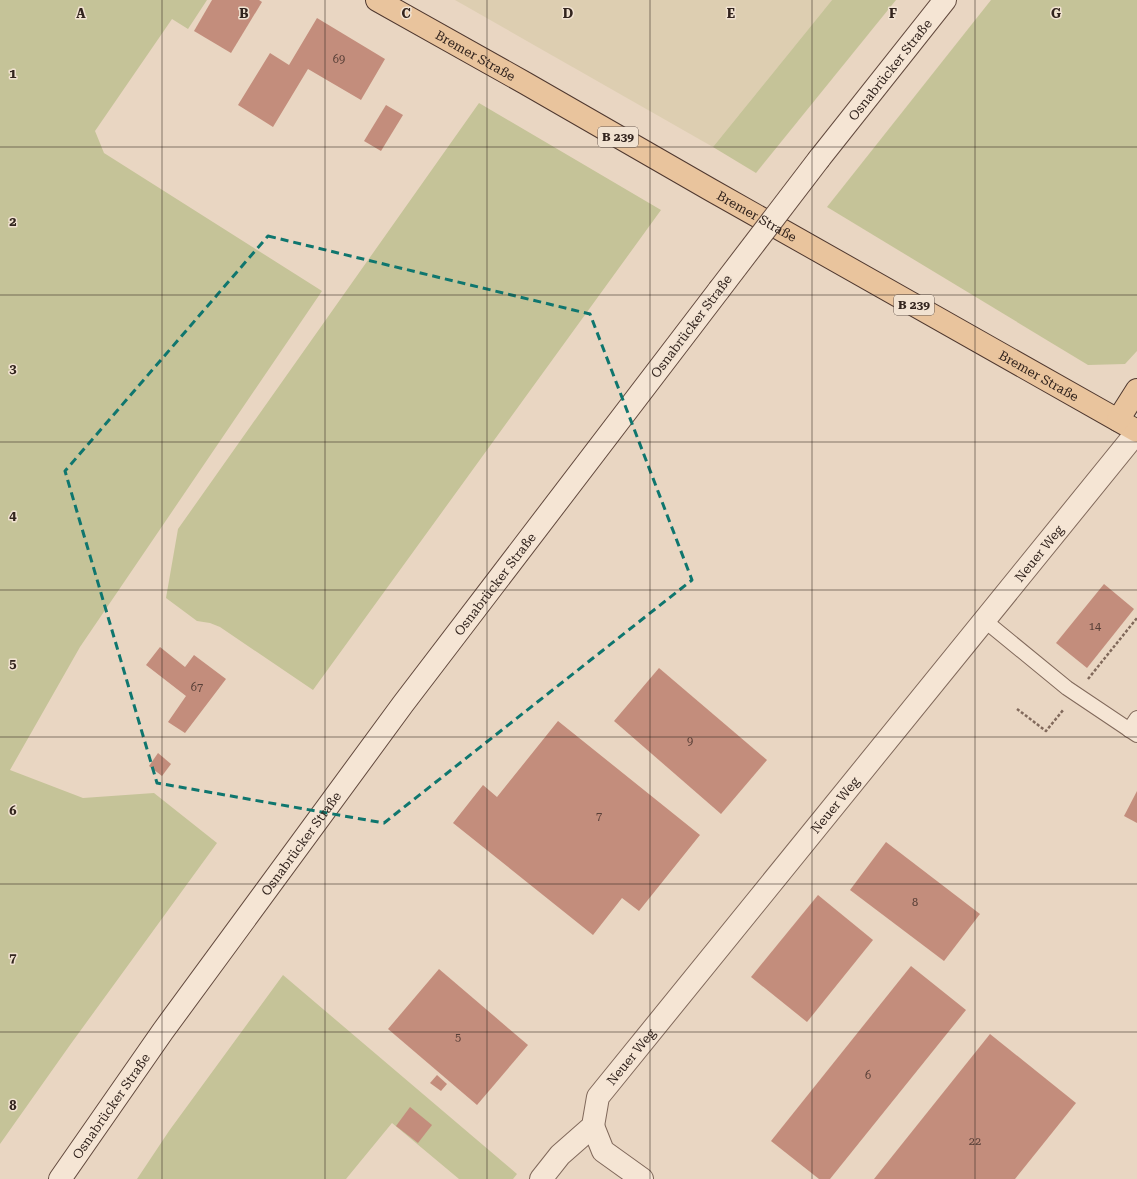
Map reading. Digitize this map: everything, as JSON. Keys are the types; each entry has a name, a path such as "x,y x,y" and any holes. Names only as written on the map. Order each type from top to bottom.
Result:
{"main road":[{"name":"Bremer Straße","path":"377,0 1137,431"},
{"name":"Osnabrücker Straße","path":"60,1179 163,1031 403,704 819,159 945,0"},
{"path":"1118,420 1137,390"},
{"name":"Neuer Weg","path":"593,1126 598,1097 1137,431"},
{"path":"541,1179 560,1155 593,1126 603,1151 642,1179"}],"lane":[{"path":"984,620 1067,688 1133,733 1137,718"}],"highlighted area":[{"path":"268,236 590,314 692,580 384,823 157,783 65,471"}],"shaded area":[{"path":"0,0 207,0 188,29 172,19 95,131 104,153 322,291 80,647 10,770 83,798 154,793 217,843 0,1144"},
{"path":"455,0 832,0 713,147"},
{"path":"832,0 896,0 756,173 713,147"},
{"path":"991,0 1137,0 1137,351 1125,364 1088,365 827,207"},
{"path":"479,103 661,210 313,690 220,627 210,623 197,621 166,598 178,529"},
{"path":"283,975 517,1174 513,1179 459,1179 392,1123 346,1179 137,1179 169,1131"}],"building":[{"path":"212,0 259,0 262,2 231,53 194,31"},
{"path":"317,18 385,59 361,100 308,69 273,127 238,105 270,53 289,65"},
{"path":"386,105 403,115 381,151 364,141"},
{"path":"1104,584 1134,609 1087,668 1056,643"},
{"path":"160,647 185,667 194,655 226,679 185,733 168,722 186,696 146,665"},
{"path":"659,668 767,760 721,814 614,721"},
{"path":"558,721 700,835 639,911 622,898 593,935 453,823 483,785 497,797"},
{"path":"158,753 171,764 162,776 149,766"},
{"path":"1137,791 1137,823 1124,816"},
{"path":"886,842 980,914 944,961 850,890"},
{"path":"818,895 873,940 807,1022 751,977"},
{"path":"911,966 966,1010 830,1179 819,1179 771,1141"},
{"path":"439,969 528,1045 477,1105 388,1029"},
{"path":"990,1034 1076,1103 1015,1179 874,1179"},
{"path":"437,1075 447,1084 441,1091 430,1083"},
{"path":"410,1107 432,1125 418,1143 396,1126"}]}
